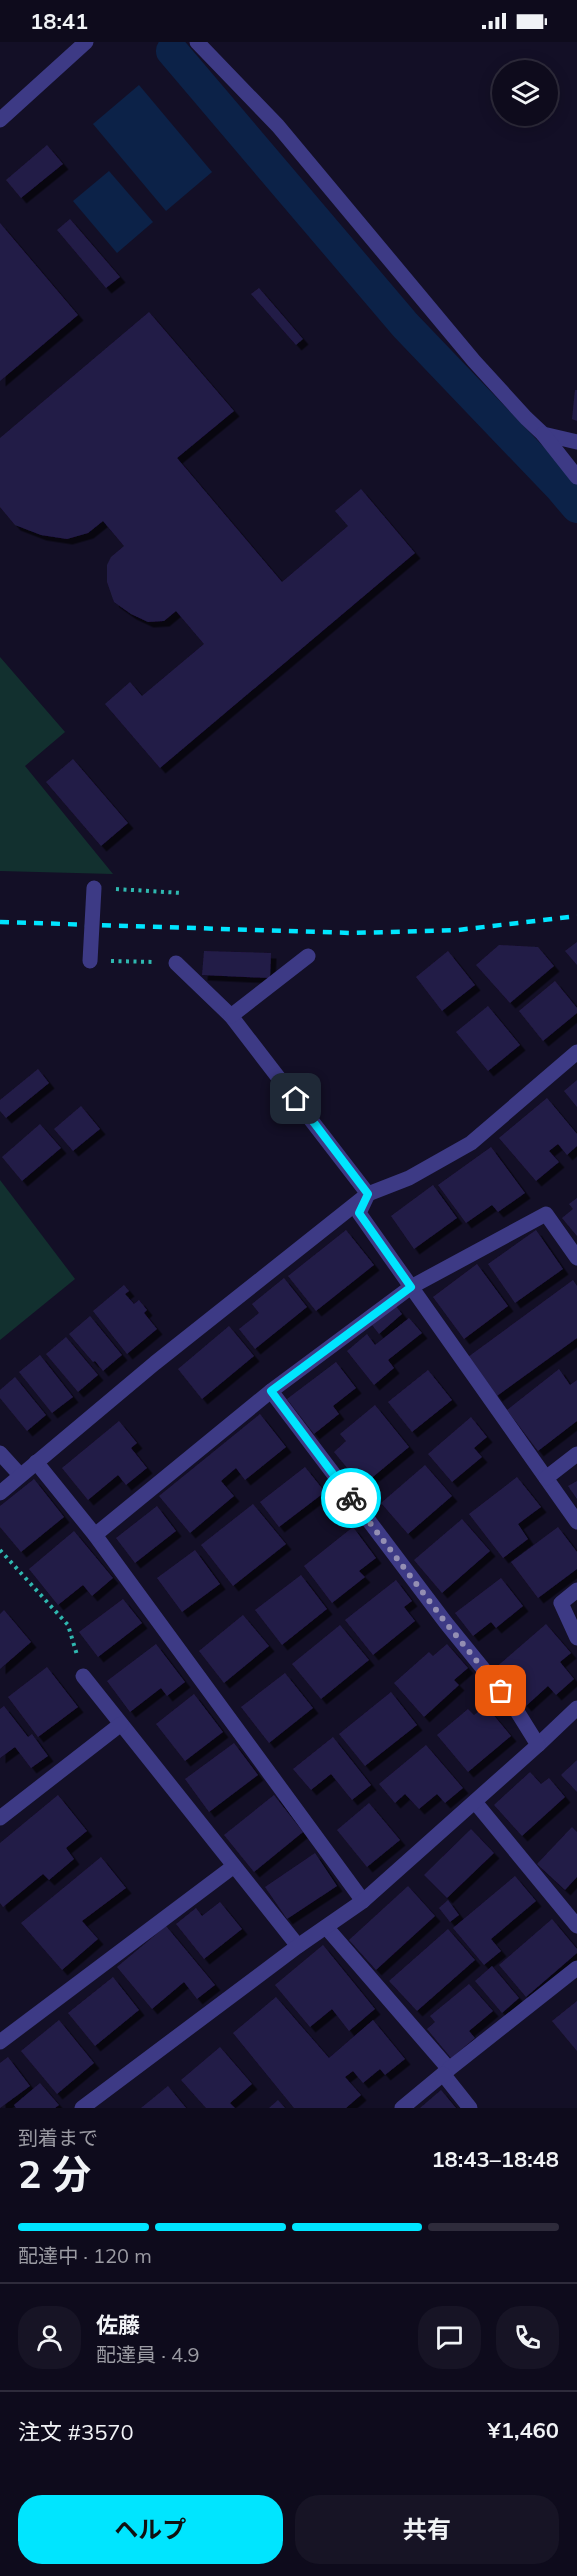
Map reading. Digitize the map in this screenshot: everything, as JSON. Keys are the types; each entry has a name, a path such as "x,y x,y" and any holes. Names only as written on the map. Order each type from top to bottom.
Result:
{"street":[{"path":"0,120 86,42"},
{"path":"198,42 278,126 474,361 543,434 577,477"},
{"path":"543,434 577,442"},
{"path":"90,960 94,888"},
{"path":"231,1016 308,956"},
{"path":"176,963 231,1016 368,1194"},
{"path":"0,1493 155,1363 368,1194 408,1178 471,1143 577,1052"},
{"path":"368,1194 359,1213 577,1522"},
{"path":"94,1535 271,1391 411,1287 546,1214 577,1258"},
{"path":"271,1391 446,1623 515,1708 538,1745"},
{"path":"0,1453 20,1475"},
{"path":"546,1478 577,1454"},
{"path":"36,1462 94,1535 363,1901"},
{"path":"577,1590 561,1604 577,1638"},
{"path":"83,1676 298,1946"},
{"path":"82,2108 298,1946 363,1901 577,1708"},
{"path":"0,1818 121,1724"},
{"path":"475,1802 574,1918"},
{"path":"0,2042 234,1866"},
{"path":"326,1927 446,2072 470,2108"},
{"path":"402,2108 577,1968"}],"path":[{"path":"94,888 182,892"},
{"path":"90,960 176,963"},
{"path":"0,1550 68,1625 83,1676"}],"green space":[{"path":"0,657 65,732 25,766 113,874 0,871"},
{"path":"0,1180 75,1279 0,1340"}],"water":[{"path":"139,85 212,172 166,211 93,124"},
{"path":"109,171 153,222 117,253 73,201"}],"building":[{"path":"47,145 63,164 21,198 6,180"},
{"path":"70,219 120,277 106,288 57,230"},
{"path":"0,223 78,315 0,381"},
{"path":"259,288 303,339 296,345 251,294"},
{"path":"149,312 234,411 177,458 282,582 348,526 335,511 361,489 415,553 160,768 105,704 130,682 142,696 204,644 176,611 164,621 148,622 114,602 107,582 107,565 111,557 124,546 103,521 88,533 67,539 41,535 15,525 0,507 0,438"},
{"path":"575,390 577,390 577,421 572,419"},
{"path":"73,759 128,823 101,846 46,782"},
{"path":"577,942 577,965 565,951"},
{"path":"499,945 538,947 554,966 510,1003 476,965"},
{"path":"204,951 271,953 270,978 202,975"},
{"path":"448,951 475,985 442,1011 416,977"},
{"path":"555,981 577,1008 577,1013 543,1041 519,1011"},
{"path":"488,1006 520,1045 488,1071 456,1032"},
{"path":"38,1069 49,1083 6,1118 0,1111 0,1100"},
{"path":"577,1080 577,1107 564,1091"},
{"path":"547,1098 577,1134 577,1146 567,1155 558,1144 549,1151 559,1162 536,1181 499,1138"},
{"path":"81,1106 100,1129 73,1151 54,1129"},
{"path":"40,1124 61,1148 22,1181 2,1157"},
{"path":"491,1147 525,1193 498,1212 492,1205 466,1223 438,1185"},
{"path":"433,1185 457,1218 414,1249 391,1216"},
{"path":"577,1198 577,1236 562,1218 573,1209 569,1204"},
{"path":"346,1230 374,1265 316,1311 288,1276"},
{"path":"536,1230 563,1269 515,1303 488,1264"},
{"path":"477,1264 508,1306 464,1339 433,1297"},
{"path":"284,1278 307,1307 255,1349 239,1329 259,1313 252,1304"},
{"path":"573,1280 577,1286 577,1338 497,1396 468,1357"},
{"path":"124,1285 129,1291 125,1294 134,1304 139,1300 147,1310 144,1313 157,1329 127,1354 93,1311"},
{"path":"395,1305 402,1314 379,1334 372,1325"},
{"path":"90,1316 122,1355 103,1371 69,1334"},
{"path":"409,1318 422,1333 388,1360 394,1368 374,1385 347,1351 367,1334 375,1345"},
{"path":"229,1326 254,1356 202,1399 178,1369"},
{"path":"66,1337 98,1375 78,1392 46,1354"},
{"path":"40,1355 73,1397 52,1413 19,1372"},
{"path":"336,1362 356,1388 333,1406 339,1414 314,1434 287,1399"},
{"path":"559,1369 570,1385 577,1380 577,1421 538,1451 507,1410"},
{"path":"428,1370 452,1400 412,1432 388,1402"},
{"path":"15,1377 46,1415 27,1431 0,1398 0,1390"},
{"path":"375,1405 409,1447 362,1486 334,1452 346,1441 340,1434"},
{"path":"260,1414 286,1447 245,1480 236,1468 221,1481 234,1496 190,1533 159,1496"},
{"path":"471,1417 487,1437 474,1448 482,1457 452,1482 428,1454"},
{"path":"119,1421 137,1443 131,1448 147,1468 126,1485 118,1475 88,1500 62,1468"},
{"path":"425,1465 452,1496 408,1534 381,1503"},
{"path":"305,1467 325,1492 279,1527 260,1502"},
{"path":"517,1477 541,1507 518,1524 528,1539 503,1558 469,1514"},
{"path":"34,1479 64,1517 21,1552 0,1527 0,1506"},
{"path":"577,1481 577,1499 568,1486"},
{"path":"253,1504 286,1544 233,1586 201,1545"},
{"path":"157,1506 176,1531 135,1563 116,1538"},
{"path":"462,1519 490,1551 442,1593 414,1560"},
{"path":"353,1527 376,1558 359,1571 365,1577 332,1603 304,1566"},
{"path":"558,1527 577,1552 577,1569 538,1598 511,1562"},
{"path":"74,1531 113,1578 92,1596 83,1585 58,1605 29,1569"},
{"path":"195,1550 220,1584 182,1612 157,1578"},
{"path":"301,1575 327,1609 282,1645 255,1610"},
{"path":"501,1578 523,1606 496,1628 491,1622 473,1636 455,1613"},
{"path":"396,1580 412,1601 404,1607 415,1621 373,1655 345,1620"},
{"path":"123,1599 142,1623 98,1657 79,1632"},
{"path":"4,1610 31,1642 0,1669 0,1614"},
{"path":"243,1615 269,1646 224,1683 199,1651"},
{"path":"546,1624 571,1653 560,1662 574,1679 556,1695 548,1686 526,1706 494,1669"},
{"path":"340,1625 369,1660 321,1699 292,1664"},
{"path":"156,1644 185,1682 167,1696 161,1688 130,1712 107,1681"},
{"path":"447,1644 468,1668 454,1680 459,1685 424,1717 394,1683 429,1652 433,1656"},
{"path":"47,1667 78,1707 38,1737 8,1697"},
{"path":"285,1673 313,1708 269,1743 241,1707"},
{"path":"391,1692 417,1725 365,1766 339,1734"},
{"path":"194,1694 223,1732 185,1761 156,1724"},
{"path":"4,1706 28,1737 32,1734 48,1756 31,1768 15,1747 0,1758 0,1709"},
{"path":"486,1706 511,1736 468,1772 437,1735 468,1709 474,1715"},
{"path":"333,1737 371,1785 352,1800 331,1774 311,1790 293,1769"},
{"path":"234,1743 258,1775 209,1812 185,1779"},
{"path":"426,1745 463,1788 445,1803 437,1794 419,1809 405,1794 395,1803 379,1784"},
{"path":"577,1760 577,1792 561,1775"},
{"path":"530,1772 541,1784 549,1778 565,1797 522,1836 494,1805"},
{"path":"58,1795 87,1831 66,1848 74,1859 49,1880 43,1874 3,1907 0,1903 0,1843"},
{"path":"274,1795 303,1832 254,1872 224,1835"},
{"path":"369,1803 400,1840 367,1867 337,1830"},
{"path":"572,1827 577,1832 577,1877 565,1890 537,1864"},
{"path":"471,1829 494,1853 447,1898 424,1875"},
{"path":"315,1853 337,1886 287,1919 265,1887"},
{"path":"101,1857 126,1888 82,1921 98,1939 62,1970 21,1923"},
{"path":"515,1876 536,1901 491,1939 501,1951 484,1965 453,1928"},
{"path":"408,1886 435,1916 376,1970 349,1940"},
{"path":"448,1900 459,1915 450,1922 439,1908"},
{"path":"220,1902 242,1929 204,1959 176,1924 196,1908 202,1916"},
{"path":"552,1919 577,1949 577,1953 526,1997 499,1965"},
{"path":"166,1926 215,1985 197,1999 184,1982 152,2009 117,1967"},
{"path":"448,1929 475,1960 417,2011 389,1981"},
{"path":"323,1945 375,2009 349,2031 332,2009 310,2027 275,1985"},
{"path":"492,1966 519,1998 502,2013 475,1981"},
{"path":"113,1977 139,2010 95,2046 68,2013"},
{"path":"469,1984 493,2011 469,2031 475,2038 451,2058 427,2029 435,2022 430,2016"},
{"path":"276,1997 329,2058 373,2020 405,2059 385,2075 380,2069 363,2083 353,2071 345,2077 361,2095 346,2108 294,2108 233,2033"},
{"path":"577,2001 577,2051 552,2021"},
{"path":"59,2020 94,2063 57,2094 21,2051"},
{"path":"220,2047 252,2084 230,2103 235,2108 206,2108 181,2080"},
{"path":"8,2057 30,2086 0,2108 0,2063"},
{"path":"40,2083 59,2105 55,2108 16,2108 14,2105"},
{"path":"168,2086 186,2108 141,2108"},
{"path":"441,2090 456,2108 420,2108"},
{"path":"278,2100 285,2108 269,2108"}],"waterway":[{"path":"172,51 405,325 577,507"}],"railway":[{"path":"0,922 352,933 458,930 577,916"}],"way so far":[{"path":"351,1498 501,1691"}],"route":[{"path":"296,1099 368,1194 359,1213 411,1287 271,1391 351,1498"}]}
